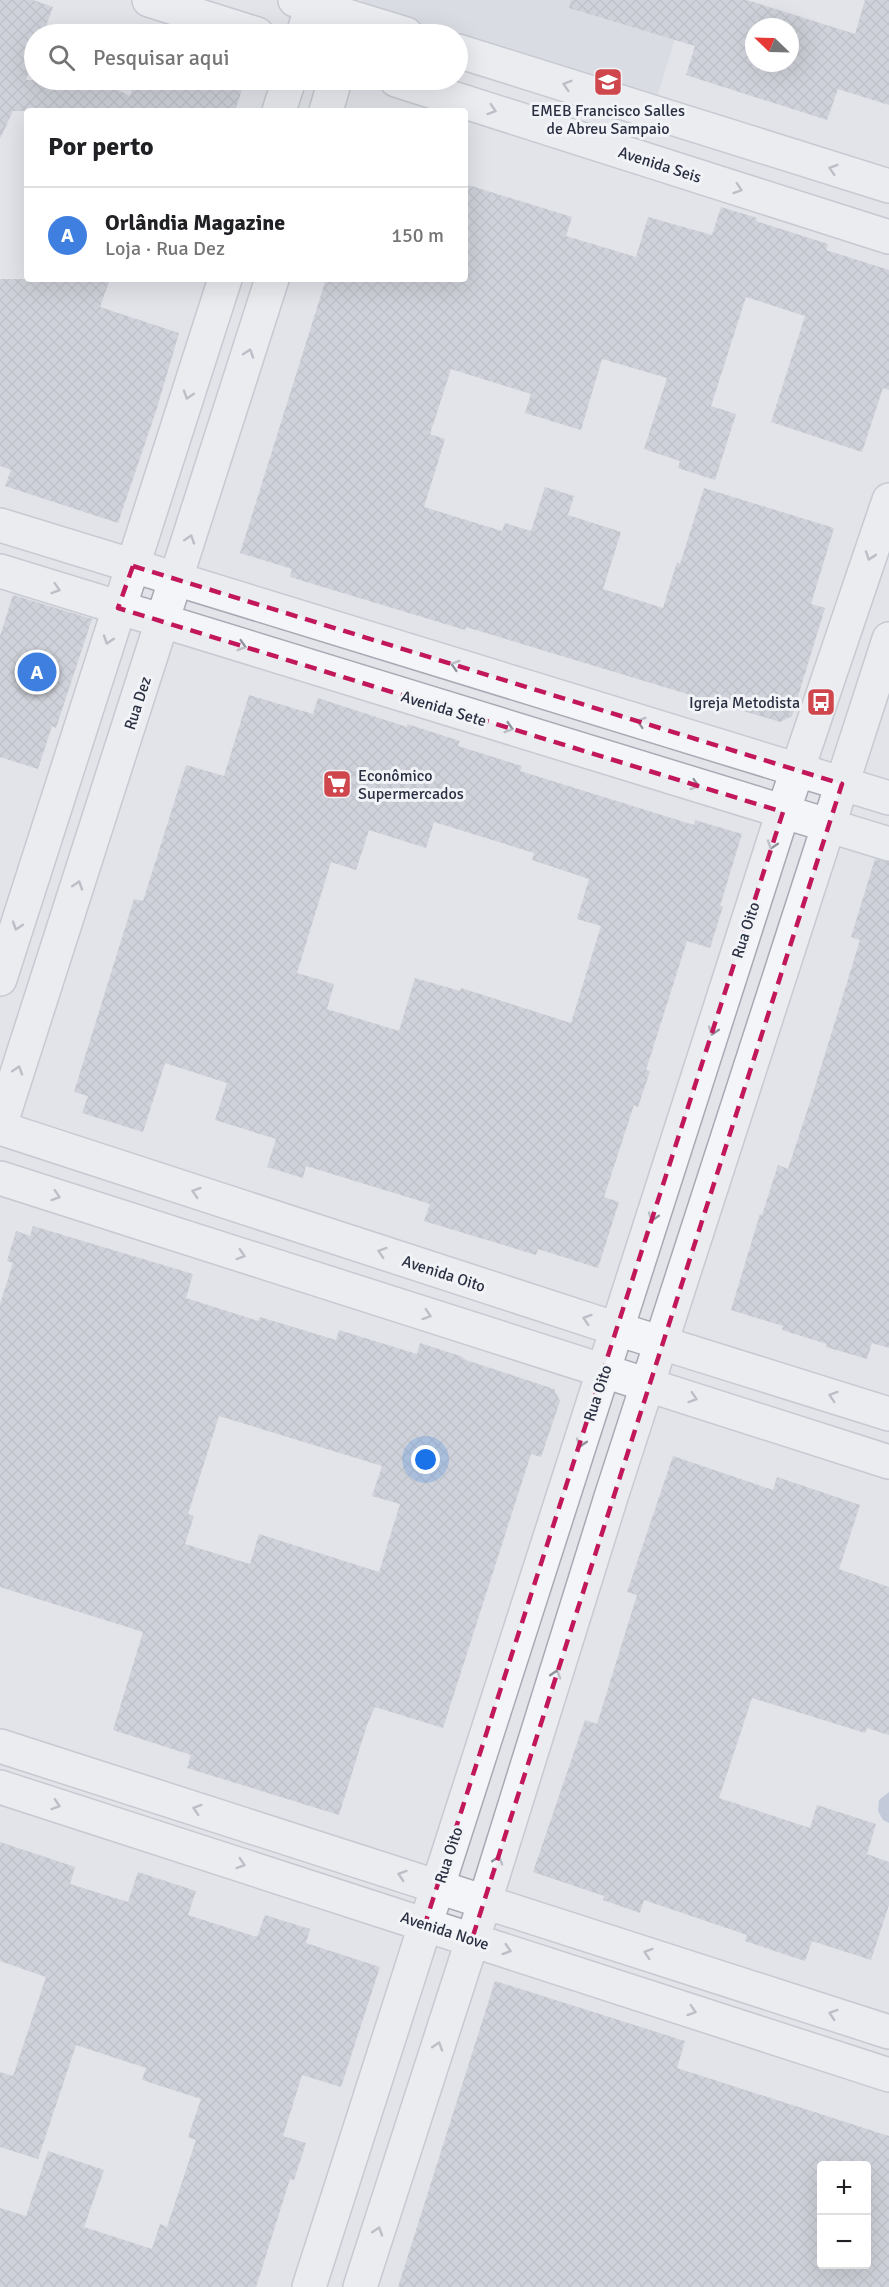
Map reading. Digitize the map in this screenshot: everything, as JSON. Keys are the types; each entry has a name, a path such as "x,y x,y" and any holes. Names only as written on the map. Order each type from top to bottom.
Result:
{"street":[{"path":"149,0 225,24"},
{"path":"306,10 356,18 375,24"},
{"path":"468,54 889,186"},
{"path":"280,108 286,90"},
{"path":"327,108 333,90"},
{"name":"Avenida Seis","path":"427,90 889,237"},
{"path":"0,979 224,282"},
{"name":"Rua Dez","path":"0,1127 164,622 271,282"},
{"name":"Rua Oito","path":"309,2287 783,812 889,500"},
{"path":"0,525 889,798"},
{"name":"Avenida Sete","path":"0,571 889,844"},
{"path":"360,2287 889,639"},
{"name":"Avenida Oito","path":"0,1127 617,1329 889,1414"},
{"path":"0,1178 889,1462"},
{"path":"0,1746 889,2032"},
{"name":"Avenida Nove","path":"0,1787 889,2075"}],"highlighted area":[{"path":"133,566 842,784 472,1939 425,1924 783,812 118,608"}],"shaded area":[{"name":"EMEB Francisco Salles de Abreu Sampaio","path":"362,0 687,0 652,113 468,55 468,24 369,24 356,20"}],"water":[{"path":"889,1792 889,1823 883,1820 878,1811 879,1800"}],"building":[{"path":"0,0 33,0 53,7 47,24 24,24 24,90 119,90 130,96 132,90 242,90 236,108 24,108 24,111 13,111 0,139"},
{"path":"571,0 747,0 855,34 865,0 889,0 889,105 838,89 827,120 686,75 695,46 569,8"},
{"path":"468,185 572,217 566,236 636,257 648,217 712,235 721,207 828,244 826,250 889,270 889,390 883,388 862,452 771,422 805,316 746,297 711,406 736,414 715,480 678,468 680,461 644,449 667,378 602,359 581,430 525,413 531,394 451,369 430,434 445,439 424,507 502,531 505,523 531,531 545,487 574,496 568,515 621,532 603,589 663,608 677,562 680,564 704,488 834,528 811,604 825,608 792,716 780,722 466,627 465,630 290,577 292,569 240,553 325,282 468,282"},
{"path":"0,279 24,279 24,282 109,282 100,307 179,333 157,408 118,523 5,486 11,470 0,466"},
{"path":"13,595 92,619 56,728 52,726 38,769 0,757 0,636"},
{"path":"249,695 313,714 318,698 407,727 407,724 460,741 458,746 522,766 520,771 694,825 695,820 742,834 710,948 687,941 646,1070 650,1071 638,1107 634,1105 604,1197 619,1202 598,1268 538,1249 536,1255 424,1221 430,1204 306,1166 303,1178 267,1167 276,1139 215,1120 227,1083 165,1063 143,1132 82,1113 88,1096 74,1092 134,899 143,901 186,765 224,776","holes":["434,822 534,853 532,860 589,879 577,919 601,926 571,1023 461,988 460,991 415,978 399,1031 327,1009 334,984 297,973 331,862 356,870 369,830 426,848"]},
{"path":"875,859 889,862 889,1348 872,1343 867,1359 826,1347 827,1344 782,1330 783,1326 731,1310 760,1214 762,1215 778,1165 788,1169 814,1090 860,940 851,937"},
{"path":"33,1226 193,1274 186,1298 258,1321 260,1317 336,1340 339,1330 417,1354 420,1343 554,1389 560,1401 541,1457 531,1454 443,1728 375,1707 367,1725 339,1815 187,1768 191,1755 113,1730 143,1632 0,1587 0,1304 13,1263 7,1261 16,1231 30,1236","holes":["219,1416 382,1466 372,1496 400,1504 379,1572 259,1534 250,1564 185,1544 194,1516 188,1514"]},
{"path":"673,1456 773,1490 777,1477 860,1505 839,1569 889,1587 889,1735 867,1728 865,1733 752,1698 719,1798 810,1828 817,1805 876,1824 867,1854 889,1862 889,1905 871,1960 812,1941 805,1961 745,1941 747,1935 644,1900 640,1913 603,1900 604,1896 533,1872 585,1720 597,1724 637,1595 627,1592"},
{"path":"0,1842 75,1867 70,1884 128,1902 138,1872 196,1891 188,1915 257,1937 265,1915 310,1929 306,1943 380,1967 341,2087 302,2075 283,2136 306,2143 294,2180 290,2179 256,2287 0,2287 0,2208 26,2216 48,2151 104,2170 84,2227 152,2249 160,2224 167,2227 196,2140 188,2137 201,2099 142,2080 146,2068 76,2045 38,2159 0,2147 0,2072 13,2076 46,1977 0,1961"},
{"path":"495,1981 685,2041 677,2068 889,2136 889,2287 398,2287"}],"place":[{"name":"EMEB Francisco Salles de Abreu Sampaio","path":"608,82"},
{"name":"Orlândia Magazine","path":"37,672"},
{"name":"Igreja Metodista","path":"821,702"},
{"name":"Econômico Supermercados","path":"337,784"}]}
